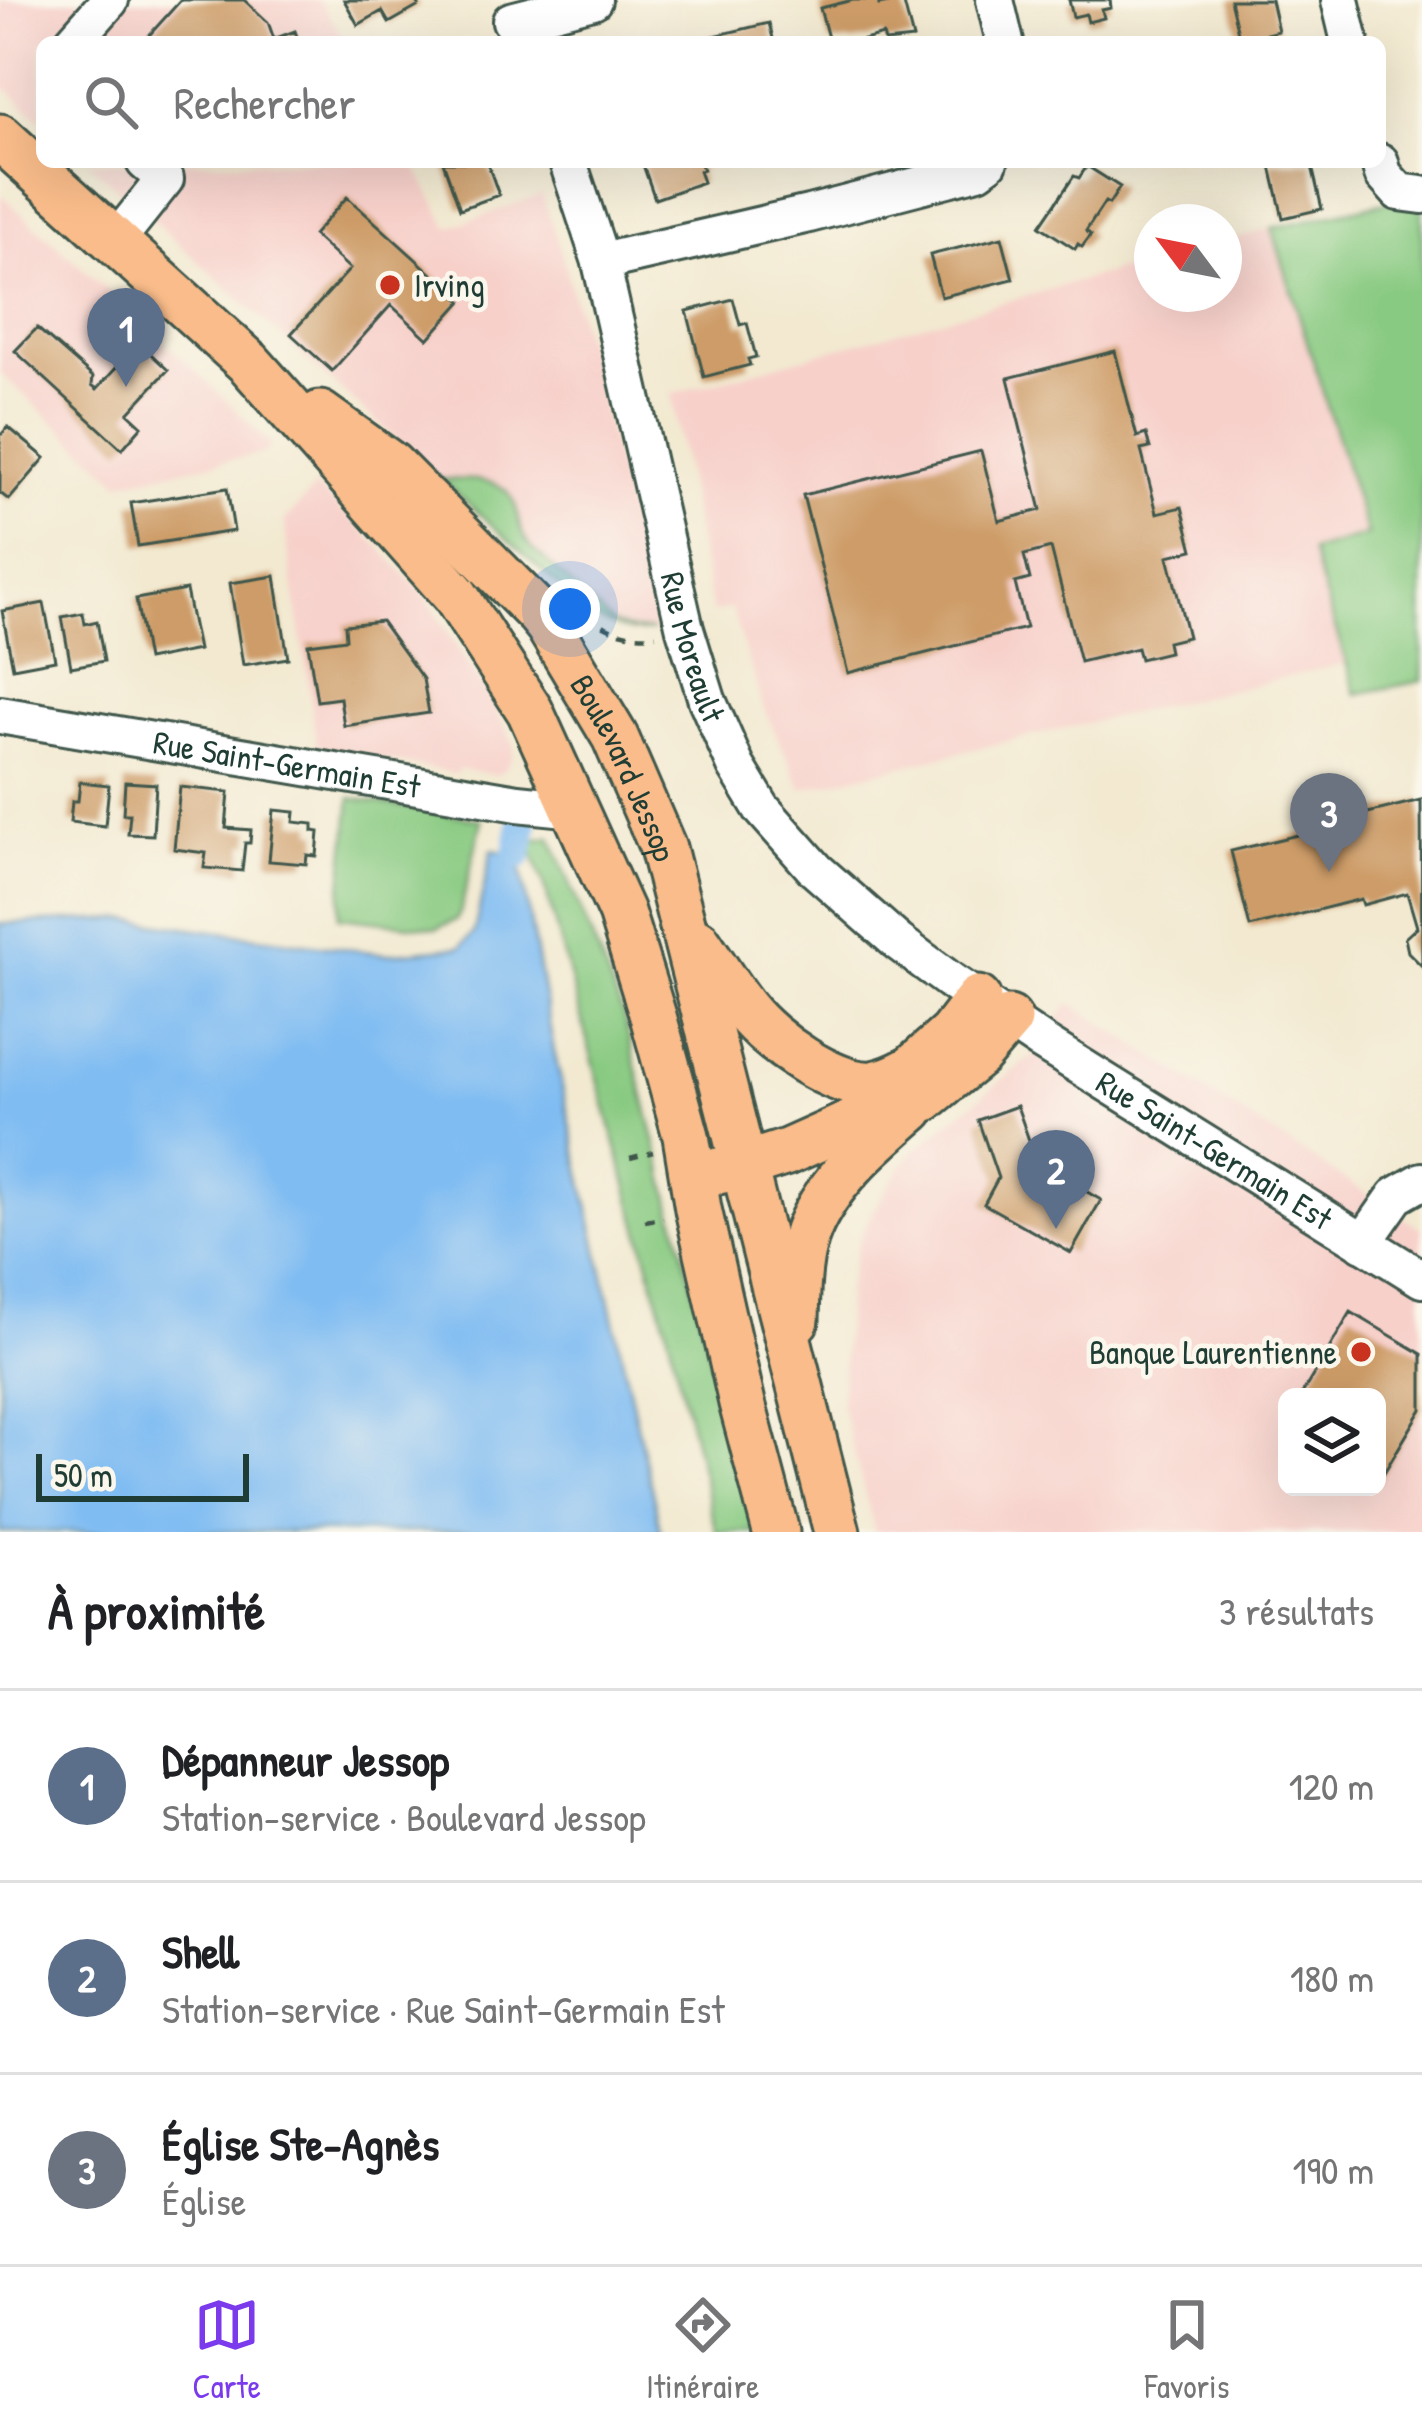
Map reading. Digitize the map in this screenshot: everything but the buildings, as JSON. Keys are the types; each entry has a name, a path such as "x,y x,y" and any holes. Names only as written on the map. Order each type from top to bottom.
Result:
{"main road":[{"name":"Boulevard Jessop","path":"0,136 249,363 455,595 530,711 621,913 653,1016 686,1136 737,1381 776,1532"},
{"name":"Boulevard Jessop","path":"249,363 391,465 539,614 615,737 663,848 837,1532"},
{"path":"682,920 747,1013 783,1045 819,1069 867,1084 916,1086"},
{"path":"692,1176 787,1152 978,1055 993,1009"},
{"path":"795,1371 798,1275 808,1228 834,1186 881,1136 916,1086"}],"street":[{"path":"78,36 110,0"},
{"path":"510,21 593,0"},
{"path":"995,0 1004,36"},
{"path":"1340,0 1349,36"},
{"path":"116,242 165,179 153,168"},
{"name":"Rue Moreault","path":"570,168 601,262 685,629 706,700 736,766 762,809 816,870 898,942 993,1009"},
{"path":"601,262 981,168"},
{"name":"Rue Saint-Germain Est","path":"0,715 518,803 576,808"},
{"name":"Rue Saint-Germain Est","path":"993,1009 1422,1279"},
{"path":"1363,1243 1396,1196 1422,1180"}],"path":[{"path":"539,614 563,593 603,627 627,635 685,629"},
{"path":"630,1159 654,1151"},
{"path":"645,1221 671,1216"}],"shaded area":[{"path":"0,0 319,0 342,36 36,36 36,116 0,83"},
{"path":"95,168 416,168 449,228 542,194 596,380 657,631 633,634 592,616"},
{"path":"0,194 197,372 271,445 265,453 120,482 0,373"},
{"path":"1272,228 1368,536 1311,552 1348,663 802,789 764,709 731,608 712,613 671,394 1134,266 1134,312 1242,312 1242,237"},
{"path":"316,487 427,598 514,745 504,770 496,775 459,769 456,774 317,746 284,521"},
{"path":"1070,1003 1422,1229 1422,1532 875,1532 841,1404 847,1290 858,1243 873,1210 911,1153 1032,1056"}],"green space":[{"path":"1422,194 1422,681 1356,694 1311,551 1367,535 1272,228"},
{"path":"441,479 500,486 514,503 523,535 535,551 613,624 652,631 635,632 621,629 592,616"},
{"path":"351,798 482,820 456,920 437,928 339,917"},
{"path":"551,837 623,1015 755,1532 716,1532 667,1329 544,884 528,841"}],"water":[{"path":"492,850 518,854 554,1051 661,1532 0,1532 0,924 123,919 385,954 460,947 474,933"}],"waterway":[{"path":"518,854 523,823"}],"place":[{"name":"Irving","path":"390,285"},
{"name":"Dépanneur Jessop","path":"126,387"},
{"name":"Église Ste-Agnès","path":"1329,872"},
{"name":"Shell","path":"1056,1229"},
{"name":"Banque Laurentienne","path":"1361,1352"}]}
